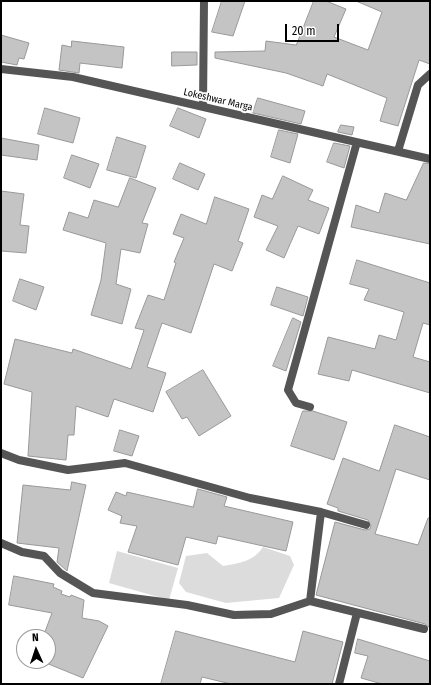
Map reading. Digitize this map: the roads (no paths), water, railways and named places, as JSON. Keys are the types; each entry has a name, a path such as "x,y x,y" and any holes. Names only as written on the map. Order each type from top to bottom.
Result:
{"street":[{"path":"203,106 204,1"},
{"name":"Lokeshwar Marga","path":"1,68 73,77 108,87 203,106 430,159"},
{"path":"398,151 418,84 430,74"},
{"path":"310,407 296,403 288,390 357,142"},
{"path":"1,453 19,460 68,470 125,463 250,498 321,512 366,525"},
{"path":"310,601 321,512"},
{"path":"1,543 22,552 44,556 60,573 93,593 187,605 234,615 271,614 310,601 424,629"},
{"path":"339,684 357,613"}]}
